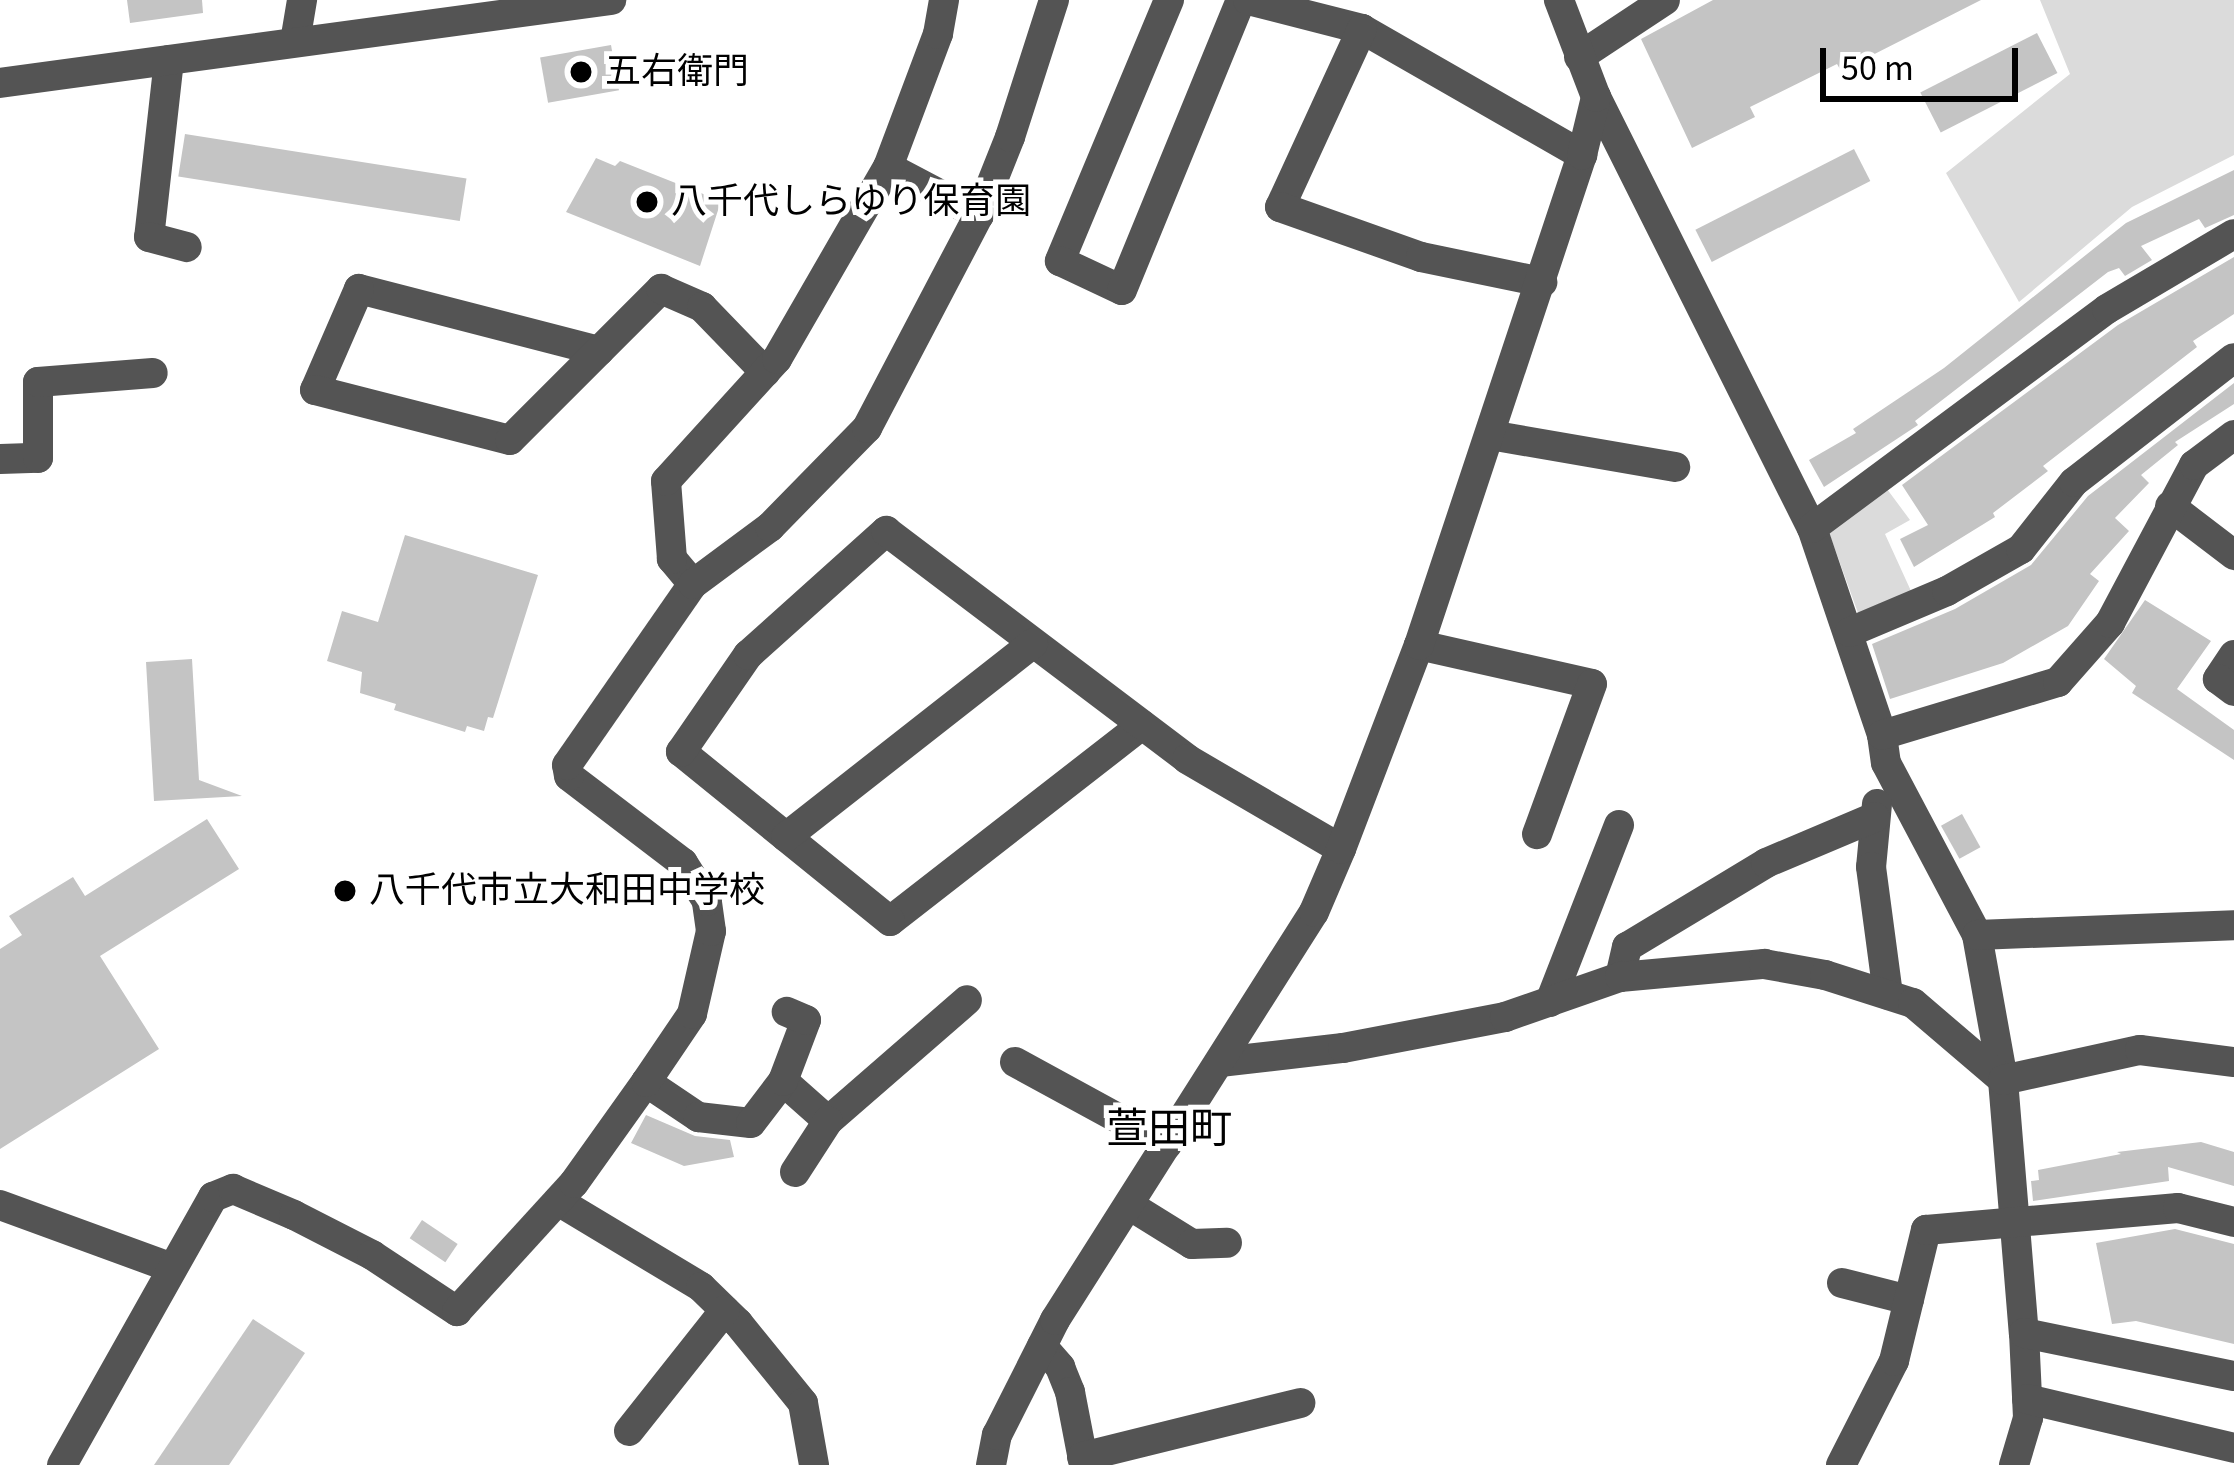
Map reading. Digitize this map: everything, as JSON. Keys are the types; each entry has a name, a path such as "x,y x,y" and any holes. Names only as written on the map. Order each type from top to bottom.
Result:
{"street":[{"path":"295,42 302,0"},
{"path":"0,83 295,42 480,8 610,0"},
{"path":"693,584 671,559 666,481 765,372 888,167 938,34 944,0"},
{"path":"62,1465 213,1197 233,1190 372,1256 457,1311 557,1201 646,1082 692,1014 711,931 707,901 683,863 569,776 567,765 693,584 770,527 867,428 979,215 1054,0"},
{"path":"1169,0 1060,261 1122,290 1245,0 1362,28 1582,155"},
{"path":"1559,0 1596,97 1812,528 1850,632 1884,749 1977,935 2003,1080 2024,1333 2028,1418 2012,1462"},
{"path":"1579,57 1665,0"},
{"path":"1362,28 1280,207 1421,257 1542,282"},
{"path":"169,60 149,237 187,247"},
{"path":"991,1465 997,1435 1042,1346 1314,912 1419,645 1542,282 1596,97"},
{"path":"888,167 979,215"},
{"path":"1812,528 2107,309 2234,234"},
{"path":"598,351 359,290 315,391 510,440 661,289 702,307 765,372"},
{"path":"1850,632 1947,591 2021,549 2074,482 2234,358"},
{"path":"0,459 38,458 38,382 152,373"},
{"path":"1490,435 1675,467"},
{"path":"1884,749 2058,682 2110,623 2194,465 2234,435"},
{"path":"2170,506 2234,554"},
{"path":"1142,725 890,921 681,752 748,655 886,531 1187,759 1341,849"},
{"path":"786,837 1033,643"},
{"path":"1419,645 1592,684 1538,834"},
{"path":"2234,655 2218,679 2234,691"},
{"path":"1884,749 1871,866 1888,995"},
{"path":"1620,977 1628,947 1766,863 1875,817"},
{"path":"1550,1002 1619,826"},
{"path":"1977,935 2234,925"},
{"path":"1220,1062 1366,1043 1505,1017 1620,977 1764,964 1913,1003 2003,1080"},
{"path":"795,1172 827,1121 968,1000"},
{"path":"646,1082 698,1117 751,1123 783,1081 807,1019"},
{"path":"2003,1080 2140,1050 2234,1062"},
{"path":"1015,1062 1167,1145"},
{"path":"783,1081 827,1121"},
{"path":"557,1201 701,1287 725,1310 803,1403 814,1465"},
{"path":"0,1205 172,1268"},
{"path":"1129,1205 1192,1244 1228,1243"},
{"path":"1841,1465 1894,1360 1926,1230 2178,1208 2234,1222"},
{"path":"1842,1282 1909,1300"},
{"path":"629,1432 725,1310"},
{"path":"2024,1333 2234,1376"},
{"path":"1042,1346 1060,1366 1070,1392 1083,1461 1300,1403"},
{"path":"2027,1400 2234,1448"}],"shaded area":[{"path":"2040,0 2234,0 2234,155 2132,207 2019,302 1946,173 2070,74"},
{"path":"1887,489 1910,520 1885,534 1911,591 1858,613 1827,527"}],"building":[{"path":"127,0 202,0 203,13 130,23"},
{"path":"1713,0 1981,0 1841,71 1837,64 1750,107 1755,117 1692,148 1641,39"},
{"path":"2037,33 2057,73 1941,133 1920,92"},
{"path":"611,45 619,90 548,103 540,58"},
{"path":"185,134 466,179 460,221 178,176"},
{"path":"1854,149 1870,181 1712,262 1695,230"},
{"path":"596,158 615,166 620,161 721,201 700,266 566,212"},
{"path":"2234,170 2234,215 2205,228 2199,219 2141,246 2152,260 2125,276 2119,268 2108,272 1915,421 1918,425 1824,487 1809,460 1856,433 1853,429 1944,368 2126,223"},
{"path":"2234,257 2234,314 2193,341 2197,347 2043,466 2048,471 1993,513 1995,517 1914,567 1900,539 1928,525 1902,485 2118,325"},
{"path":"2234,383 2234,404 2175,442 2178,445 2141,475 2149,483 2115,518 2129,531 2090,574 2099,581 2068,626 2003,663 1890,699 1872,644 1955,609 2031,565 2088,496"},
{"path":"405,535 538,575 493,718 488,717 484,731 467,726 465,732 394,710 396,704 360,693 362,672 327,661 342,611 378,622"},
{"path":"2145,600 2211,641 2177,689 2234,730 2234,760 2132,693 2136,686 2104,659"},
{"path":"192,659 199,780 242,796 154,801 146,662"},
{"path":"1962,814 1980,847 1959,859 1941,826"},
{"path":"207,819 239,869 100,956 159,1049 0,1149 0,949 22,935 9,916 73,877 85,896"},
{"path":"646,1115 695,1136 730,1140 734,1157 684,1166 631,1143"},
{"path":"2201,1142 2234,1152 2234,1186 2168,1167 2169,1181 2033,1201 2031,1181 2039,1180 2038,1170 2121,1154 2117,1152"},
{"path":"422,1220 458,1244 445,1262 410,1238"},
{"path":"2175,1229 2234,1244 2234,1344 2136,1321 2112,1324 2096,1243"},
{"path":"253,1319 305,1353 229,1465 154,1465"}],"place":[{"name":"五右衛門","path":"581,72"},
{"name":"八千代しらゆり保育園","path":"647,202"},
{"name":"八千代市立大和田中学校","path":"345,891"}],"district":[{"name":"萱田町","path":"1169,1130"}]}
